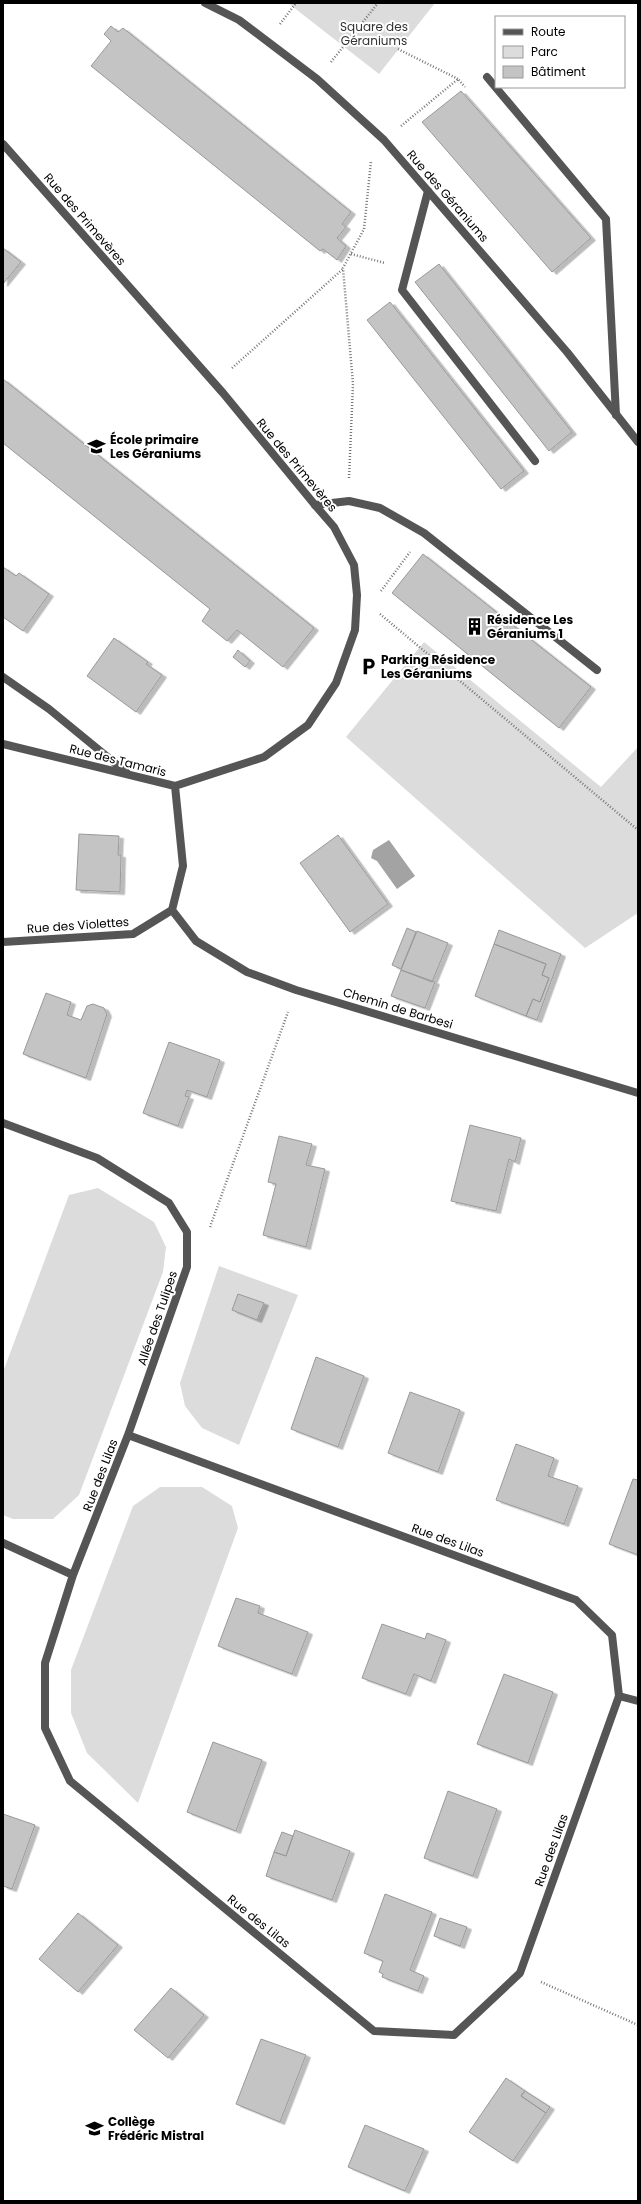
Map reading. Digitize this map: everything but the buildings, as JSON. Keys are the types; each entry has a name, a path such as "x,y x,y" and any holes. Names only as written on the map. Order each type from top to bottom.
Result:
{"street":[{"name":"Rue des Géraniums","path":"205,3 239,20 317,79 384,140 567,352 638,442"},
{"path":"486,77 495,88"},
{"path":"495,88 606,219 616,415"},
{"name":"Rue des Primevères","path":"3,144 223,393 334,527 354,565 357,595 355,630 336,684 308,725 264,757 175,786"},
{"path":"428,191 402,290 535,461"},
{"path":"315,505 349,501 380,508 424,533 596,670"},
{"path":"3,677 49,709 128,774"},
{"name":"Rue des Tamaris","path":"3,744 175,786 183,866 172,910"},
{"name":"Rue des Violettes","path":"3,942 133,934 172,910"},
{"name":"Chemin de Barbesi","path":"172,910 196,941 247,972 296,990 638,1093"},
{"name":"Allée des Tulipes","path":"3,1123 96,1158 169,1203 187,1232 187,1267 128,1435"},
{"name":"Rue des Lilas","path":"128,1435 576,1600 612,1635 619,1696 520,1973 454,2035 374,2031 70,1781 45,1728 45,1663 74,1575 128,1435"},
{"path":"3,1543 74,1575"},
{"path":"619,1696 638,1701"}],"path":[{"path":"317,79 378,3"},
{"path":"398,49 458,79 464,87"},
{"path":"223,393 230,370 343,268 364,229 371,161 384,140 458,79"},
{"path":"351,254 407,269"},
{"path":"343,268 353,384 349,501"},
{"path":"381,591 424,533"},
{"path":"357,595 638,830"},
{"path":"214,1219 296,990"},
{"path":"520,1973 638,2025"}],"green space":[{"name":"Square des Géraniums","path":"288,3 435,3 379,74"},
{"path":"424,642 601,787 638,747 638,913 585,948 346,737"},
{"path":"98,1188 154,1222 166,1247 163,1272 79,1495 53,1519 13,1519 3,1515 3,1372 69,1195"},
{"path":"219,1266 298,1295 239,1445 202,1428 185,1406 180,1383"},
{"path":"160,1487 202,1487 232,1506 238,1528 138,1803 87,1753 71,1713 71,1670 133,1506"}],"shaded area":[{"path":"389,840 415,876 397,889 377,861 371,858 373,850"}],"place":[{"name":"École primaire Les Géraniums","path":"97,446"},
{"name":"Résidence Les Géraniums 1","path":"474,626"},
{"name":"Parking Résidence Les Géraniums","path":"368,666"},
{"name":"Collège Frédéric Mistral","path":"95,2128"}]}
